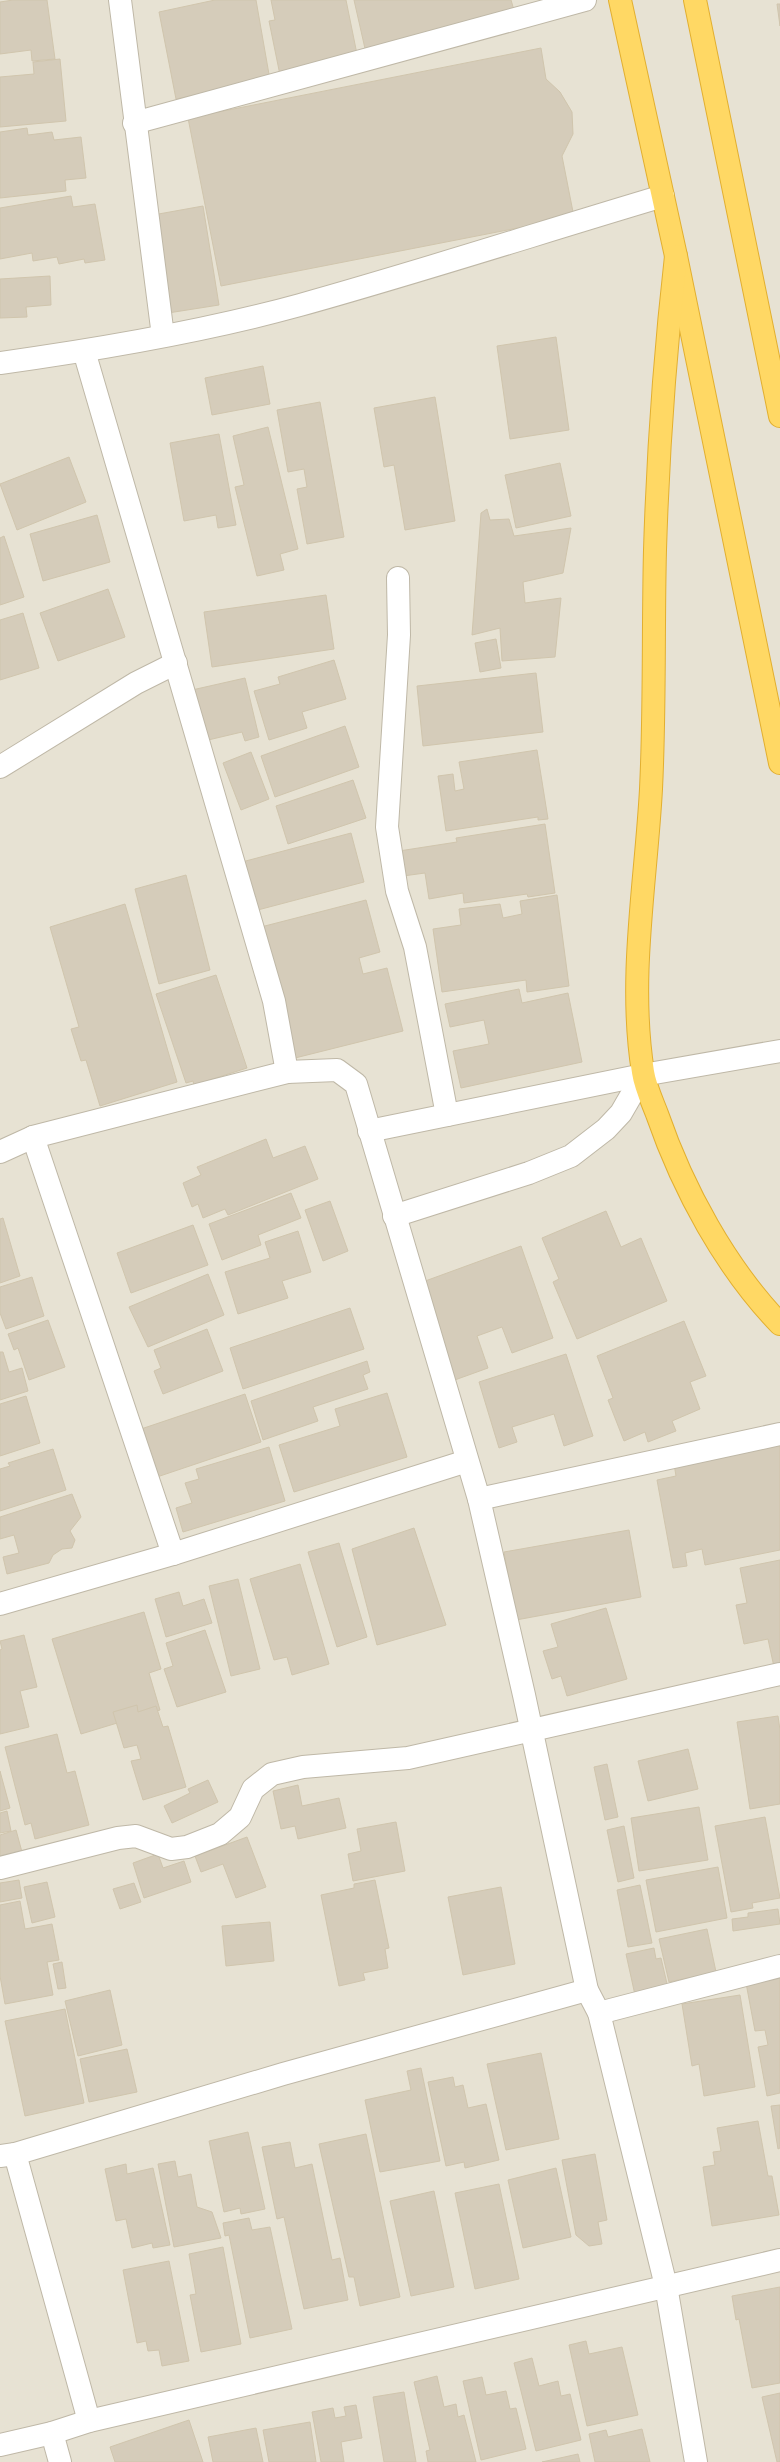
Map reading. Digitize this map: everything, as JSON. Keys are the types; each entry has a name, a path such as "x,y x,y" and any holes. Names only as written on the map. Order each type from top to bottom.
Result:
{"highway":[{"path":"620,0 676,256 780,763"},
{"path":"695,0 780,416"},
{"path":"676,256 664,362 659,456 651,790 637,990 638,1032 643,1075 666,1140 695,1203 732,1263 780,1324"}],"street":[{"path":"120,0 134,123 163,336"},
{"path":"134,123 585,0"},
{"path":"0,363 84,352 163,336 299,305 663,196"},
{"path":"84,352 274,1001 286,1072"},
{"path":"398,578 399,635 387,827 397,891 416,947 447,1115"},
{"path":"0,767 136,683 176,663"},
{"path":"369,1131 643,1075 780,1051"},
{"path":"0,1152 33,1137 286,1072 337,1070 356,1084 479,1499 531,1729 587,1990 599,2014 666,2286 696,2462"},
{"path":"394,1216 529,1173 570,1156 606,1129 620,1113 643,1075"},
{"path":"33,1137 173,1554"},
{"path":"479,1499 780,1434"},
{"path":"0,1604 173,1554 467,1460"},
{"path":"0,1868 136,1836 171,1849 187,1847 220,1834 240,1817 253,1789 272,1774 303,1767 408,1758 780,1674"},
{"path":"599,2014 780,1966"},
{"path":"89,2421 8,2155 283,2074 587,1990"},
{"path":"0,2445 52,2433 89,2421 780,2260"},
{"path":"52,2433 60,2462"}],"shaded area":[{"path":"0,0 780,0 780,2462 0,2462"}],"building":[{"path":"13,0 47,0 55,59 32,61 31,50 0,54 0,2"},
{"path":"215,0 256,0 270,80 176,99 159,12"},
{"path":"271,0 346,0 358,59 280,75 269,21 275,20"},
{"path":"354,0 511,0 516,17 366,53"},
{"path":"777,4 780,4 780,26"},
{"path":"541,48 546,79 560,92 572,112 573,134 562,156 574,217 221,286 188,118"},
{"path":"60,59 66,121 0,127 0,77 34,74 33,62"},
{"path":"27,128 28,135 52,132 54,140 81,137 86,178 65,180 66,191 0,198 0,132"},
{"path":"71,196 73,207 95,204 105,260 85,263 84,259 59,264 57,257 33,261 32,253 0,259 0,208"},
{"path":"203,206 219,305 168,313 153,215"},
{"path":"50,276 51,305 26,307 27,317 0,318 0,279"},
{"path":"556,337 569,430 510,439 497,346"},
{"path":"263,366 270,404 212,415 205,378"},
{"path":"435,397 455,521 405,530 394,465 384,467 374,408"},
{"path":"320,402 344,537 307,544 297,489 307,487 304,469 288,472 277,410"},
{"path":"268,427 298,549 280,554 284,570 257,576 235,487 244,485 233,436"},
{"path":"219,434 236,525 218,528 216,515 184,521 170,443"},
{"path":"69,457 86,502 17,530 0,484"},
{"path":"560,463 571,516 516,528 505,475"},
{"path":"487,509 490,520 509,519 514,536 571,528 563,573 523,582 525,603 561,598 555,657 502,661 500,628 472,635 481,513"},
{"path":"97,515 110,562 43,581 30,534"},
{"path":"4,536 24,597 0,605 0,538"},
{"path":"108,589 125,637 58,661 40,613"},
{"path":"326,595 334,649 212,667 204,612"},
{"path":"23,613 39,668 0,680 0,620"},
{"path":"496,639 501,668 480,672 475,643"},
{"path":"334,660 346,699 302,712 307,728 269,740 254,691 280,684 278,677"},
{"path":"536,673 543,732 423,746 417,686"},
{"path":"245,678 259,737 245,741 242,732 204,741 192,690"},
{"path":"345,726 359,767 275,797 261,756"},
{"path":"537,750 548,819 538,820 538,817 446,831 438,776 453,774 455,791 464,789 459,762"},
{"path":"251,752 269,799 241,810 223,763"},
{"path":"353,780 366,818 288,844 276,806"},
{"path":"545,824 555,893 528,897 527,894 464,903 463,893 429,899 425,873 403,876 399,851 457,842 456,838"},
{"path":"351,833 364,882 254,911 242,862"},
{"path":"186,875 210,970 159,984 135,889"},
{"path":"557,895 569,986 527,992 526,980 442,992 433,929 461,925 459,909 500,904 503,918 522,914 520,901"},
{"path":"366,900 380,952 359,958 363,974 387,968 403,1031 291,1059 257,928"},
{"path":"125,904 177,1082 100,1106 86,1060 81,1061 71,1029 79,1027 50,927"},
{"path":"216,975 247,1068 194,1085 193,1081 186,1083 156,994"},
{"path":"519,989 522,1003 568,993 582,1062 461,1088 453,1051 489,1044 484,1020 450,1027 445,1004"},
{"path":"266,1139 273,1158 305,1146 318,1179 228,1215 225,1209 203,1218 198,1204 192,1207 183,1183 201,1175 197,1167"},
{"path":"291,1193 301,1218 258,1235 261,1245 222,1260 209,1224"},
{"path":"330,1201 348,1251 323,1261 305,1210"},
{"path":"606,1211 621,1247 641,1238 667,1301 577,1339 553,1282 559,1279 542,1238"},
{"path":"3,1218 20,1276 0,1283 0,1219"},
{"path":"193,1225 208,1265 131,1293 117,1253"},
{"path":"298,1231 311,1272 282,1281 288,1298 238,1314 225,1272 270,1258 265,1242"},
{"path":"521,1246 553,1338 512,1353 502,1327 477,1336 488,1368 452,1381 417,1284"},
{"path":"208,1274 224,1315 148,1347 129,1307"},
{"path":"32,1277 44,1316 6,1329 0,1313 0,1287"},
{"path":"350,1308 364,1349 243,1389 230,1348"},
{"path":"48,1320 65,1367 29,1380 18,1348 14,1350 8,1334"},
{"path":"684,1321 706,1376 690,1382 700,1409 672,1421 676,1431 648,1442 645,1432 624,1441 608,1400 613,1398 597,1356"},
{"path":"207,1329 223,1371 163,1394 154,1371 161,1368 154,1350"},
{"path":"0,1352 3,1352 9,1372 22,1368 28,1391 0,1400"},
{"path":"566,1354 593,1436 564,1446 554,1414 512,1427 517,1442 499,1448 479,1382"},
{"path":"367,1361 370,1372 363,1375 368,1389 313,1407 318,1421 263,1440 251,1401"},
{"path":"387,1393 407,1457 294,1492 279,1445 340,1426 335,1409"},
{"path":"245,1394 261,1442 157,1477 141,1429"},
{"path":"26,1396 40,1443 0,1456 0,1404"},
{"path":"780,1443 780,1550 705,1565 702,1549 685,1553 687,1566 673,1568 657,1480 676,1476 674,1464"},
{"path":"269,1447 285,1501 183,1532 176,1508 192,1503 185,1483 199,1479 196,1469"},
{"path":"53,1449 66,1490 0,1511 0,1469 10,1466 8,1463"},
{"path":"72,1494 81,1517 70,1531 75,1540 72,1548 62,1549 53,1555 49,1563 7,1574 3,1557 19,1553 14,1535 0,1539 0,1517"},
{"path":"414,1528 446,1625 377,1645 352,1549"},
{"path":"629,1530 641,1597 516,1620 504,1552"},
{"path":"339,1543 367,1637 337,1647 308,1552"},
{"path":"780,1560 780,1666 774,1667 768,1639 744,1644 736,1605 747,1603 740,1568"},
{"path":"300,1564 329,1664 292,1675 287,1657 274,1660 250,1579"},
{"path":"238,1579 260,1669 231,1676 209,1586"},
{"path":"179,1592 183,1606 204,1599 212,1623 166,1637 155,1599"},
{"path":"606,1608 627,1679 567,1696 561,1676 552,1679 543,1651 558,1647 551,1624"},
{"path":"144,1612 161,1669 149,1673 160,1710 81,1734 52,1639"},
{"path":"205,1630 226,1692 177,1707 164,1669 173,1666 166,1643"},
{"path":"24,1635 37,1687 20,1691 29,1727 0,1734 0,1650 2,1649 0,1641"},
{"path":"137,1705 138,1712 156,1706 163,1727 168,1726 186,1787 143,1800 131,1761 141,1759 137,1745 124,1748 113,1712"},
{"path":"778,1716 780,1730 780,1804 750,1809 737,1722"},
{"path":"57,1734 67,1773 75,1771 89,1825 35,1839 31,1823 25,1825 5,1747"},
{"path":"688,1749 698,1789 648,1801 638,1761"},
{"path":"607,1764 618,1817 605,1820 594,1767"},
{"path":"0,1771 10,1808 0,1811"},
{"path":"208,1780 218,1802 172,1823 164,1806 190,1793 188,1789"},
{"path":"298,1785 302,1806 339,1798 346,1828 298,1839 295,1826 281,1829 273,1791"},
{"path":"699,1807 708,1860 639,1871 631,1818"},
{"path":"7,1811 11,1831 0,1833 0,1813"},
{"path":"765,1817 780,1898 752,1903 753,1908 731,1912 715,1826"},
{"path":"396,1822 405,1871 353,1881 348,1854 361,1851 357,1829"},
{"path":"624,1826 634,1878 618,1882 607,1830"},
{"path":"16,1830 22,1852 0,1858 0,1835"},
{"path":"247,1837 266,1887 236,1898 223,1864 201,1872 195,1856"},
{"path":"158,1854 163,1868 184,1861 191,1882 144,1898 133,1863"},
{"path":"718,1867 727,1918 656,1932 646,1880"},
{"path":"19,1880 22,1898 0,1902 0,1883"},
{"path":"375,1880 389,1948 385,1949 388,1968 363,1973 365,1980 339,1986 321,1895 354,1888 354,1884"},
{"path":"47,1882 55,1917 32,1923 24,1887"},
{"path":"134,1883 141,1902 120,1909 113,1889"},
{"path":"640,1885 652,1943 628,1947 617,1890"},
{"path":"501,1887 515,1964 463,1975 448,1897"},
{"path":"20,1901 25,1929 52,1924 59,1960 47,1962 53,1995 5,2004 0,1976 0,1905"},
{"path":"778,1909 780,1924 733,1931 732,1919 748,1917 748,1913"},
{"path":"270,1922 274,1961 226,1966 222,1926"},
{"path":"707,1929 716,1972 669,1982 659,1939"},
{"path":"654,1948 656,1959 661,1958 668,1988 635,1995 626,1954"},
{"path":"62,1962 66,1988 58,1989 53,1964"},
{"path":"780,1977 780,2093 767,2096 758,2047 768,2045 765,2030 755,2031 746,1983"},
{"path":"110,1990 122,2045 78,2056 65,2001"},
{"path":"740,1995 755,2087 704,2096 699,2064 692,2066 682,2004"},
{"path":"65,2009 84,2103 25,2116 5,2021"},
{"path":"127,2049 137,2092 89,2102 80,2059"},
{"path":"541,2053 559,2139 506,2150 487,2064"},
{"path":"421,2068 440,2161 380,2172 365,2100 411,2090 407,2071"},
{"path":"453,2077 455,2087 463,2085 468,2108 486,2104 499,2160 465,2168 464,2162 446,2166 428,2082"},
{"path":"780,2105 780,2148 778,2149 771,2106"},
{"path":"758,2121 768,2176 772,2176 779,2215 712,2226 703,2167 715,2165 713,2152 721,2151 717,2128"},
{"path":"248,2132 265,2209 241,2214 240,2208 224,2212 209,2141"},
{"path":"366,2134 400,2297 360,2306 354,2277 349,2277 319,2144"},
{"path":"290,2142 295,2168 312,2164 332,2260 340,2258 348,2300 304,2309 284,2217 277,2219 262,2147"},
{"path":"595,2154 607,2220 598,2222 602,2244 589,2246 576,2235 562,2160"},
{"path":"175,2161 178,2177 191,2174 197,2207 212,2212 221,2238 174,2247 158,2164"},
{"path":"126,2164 127,2174 153,2168 170,2245 153,2248 152,2243 132,2248 126,2219 116,2221 105,2169"},
{"path":"556,2168 571,2237 523,2248 508,2180"},
{"path":"499,2184 519,2279 475,2289 455,2193"},
{"path":"434,2191 454,2287 411,2296 390,2201"},
{"path":"249,2218 252,2230 270,2227 292,2329 250,2338 229,2235 225,2236 223,2223"},
{"path":"223,2247 241,2344 201,2352 190,2295 196,2294 189,2254"},
{"path":"169,2261 189,2361 162,2366 159,2350 148,2351 146,2341 137,2343 123,2270"},
{"path":"780,2287 780,2383 752,2388 739,2319 736,2320 732,2296"},
{"path":"586,2341 589,2354 622,2347 638,2415 587,2426 569,2345"},
{"path":"532,2358 539,2386 558,2381 561,2396 570,2394 581,2440 536,2451 514,2363"},
{"path":"437,2376 444,2407 456,2404 458,2417 464,2415 476,2462 428,2462 426,2451 430,2450 414,2382"},
{"path":"482,2377 486,2395 506,2391 510,2409 516,2408 526,2449 481,2460 463,2381"},
{"path":"404,2392 416,2462 384,2462 373,2397"},
{"path":"780,2393 780,2462 777,2462 762,2397"},
{"path":"356,2405 362,2438 341,2442 344,2462 321,2462 312,2412 333,2408 335,2418 346,2416 344,2407"},
{"path":"189,2420 203,2462 115,2462 110,2447"},
{"path":"310,2422 316,2462 269,2462 263,2430"},
{"path":"256,2428 263,2462 213,2462 208,2437"},
{"path":"642,2429 650,2462 595,2462 589,2434 606,2430 608,2437"},
{"path":"578,2454 580,2462 542,2462"}]}
